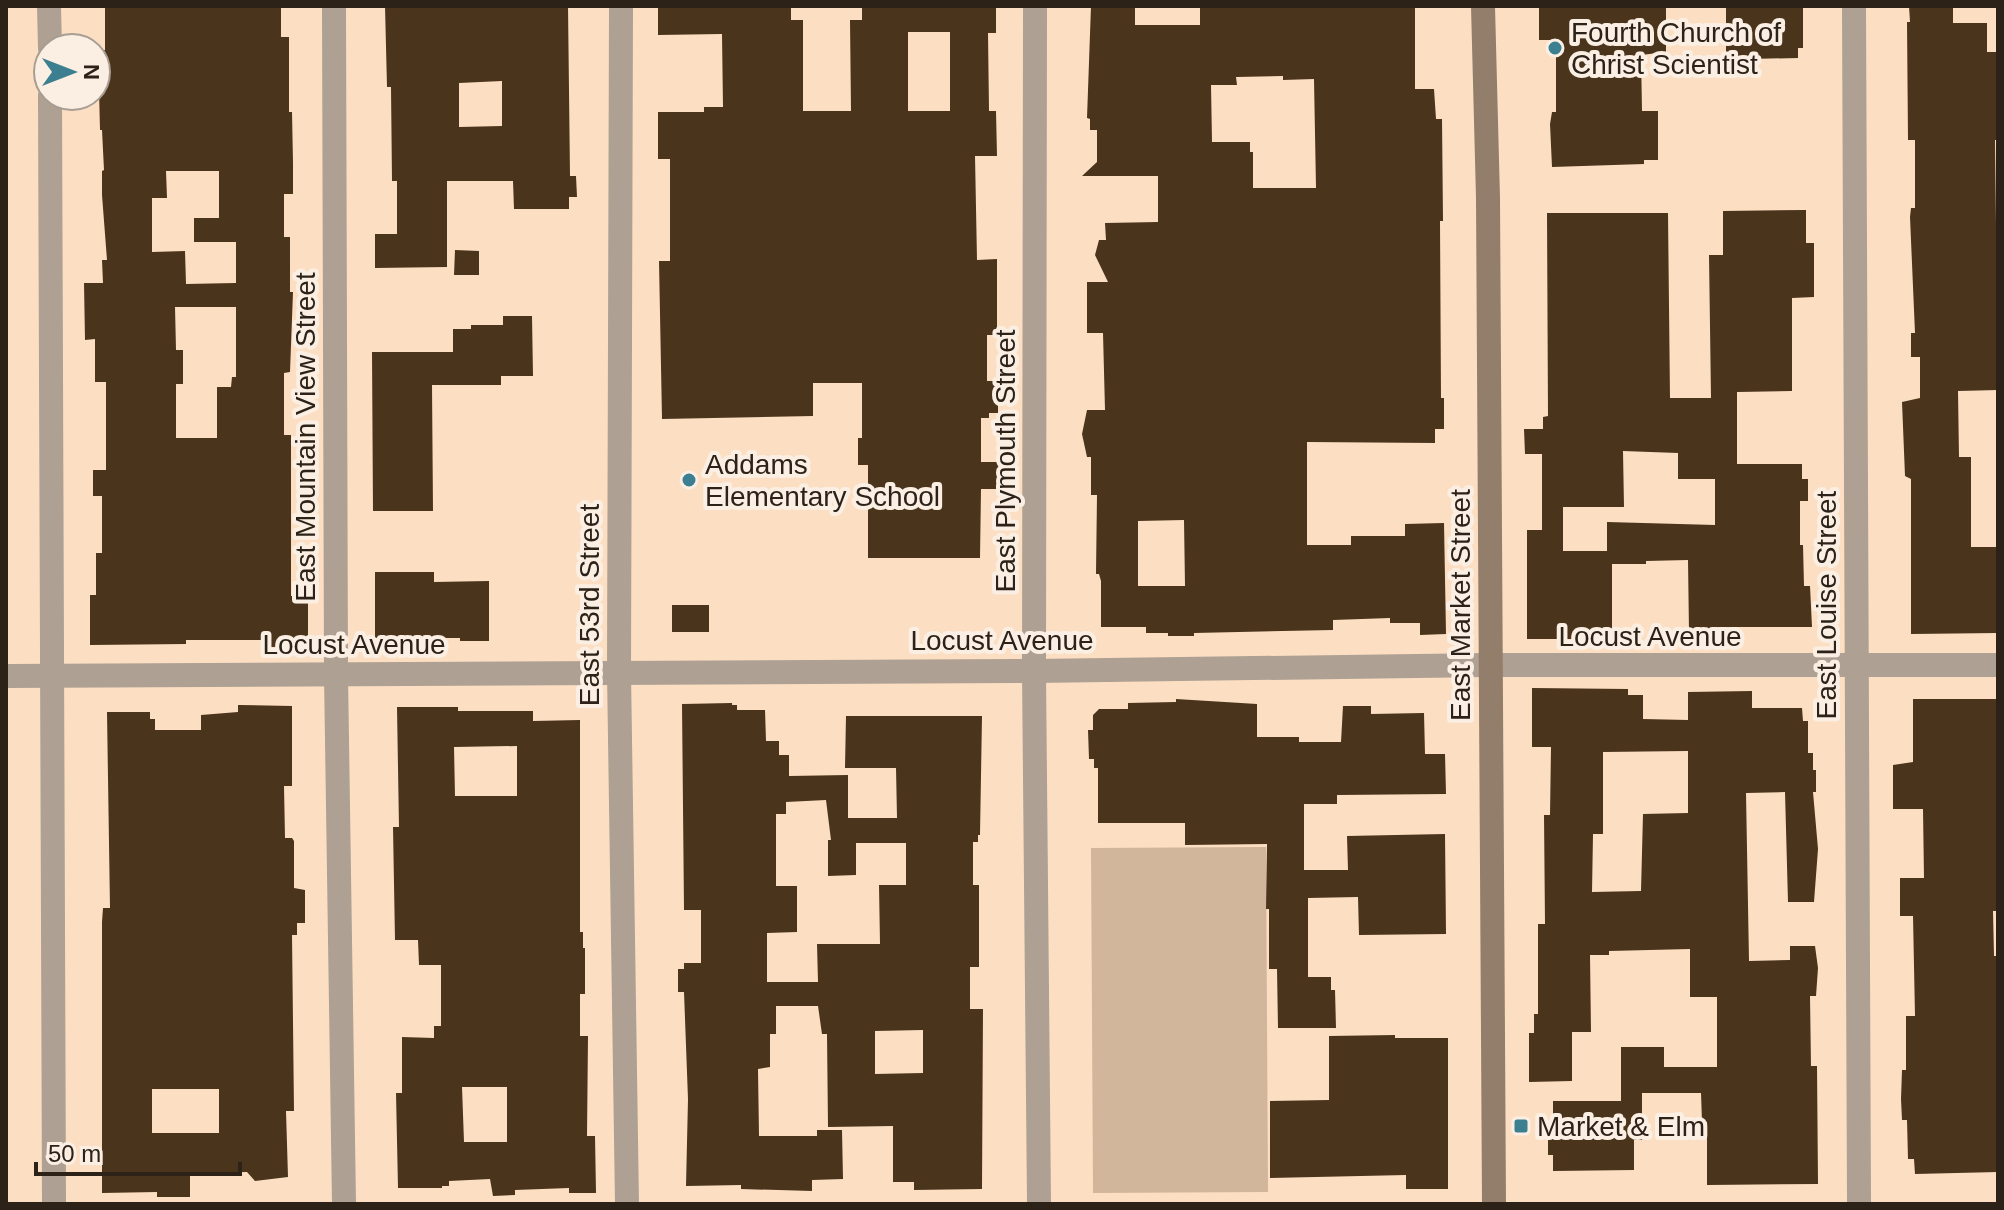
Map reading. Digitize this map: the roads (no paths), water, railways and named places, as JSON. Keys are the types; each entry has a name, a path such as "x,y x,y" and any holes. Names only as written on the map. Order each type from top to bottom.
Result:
{"street":[{"path":"49,6 50,32"},
{"name":"East Mountain View Street","path":"334,6 336,674 344,1204"},
{"name":"East 53rd Street","path":"621,6 619,672 627,1204"},
{"name":"East Plymouth Street","path":"1035,6 1034,671 1039,1204"},
{"name":"East Market Street","path":"1483,6 1488,198 1494,1204"},
{"name":"East Louise Street","path":"1854,6 1859,1204"},
{"path":"50,112 54,1204"},
{"name":"Locust Avenue","path":"6,676 1034,671 1489,665 1998,665"}],"place":[{"name":"Fourth Church of Christ Scientist","path":"1555,48"},
{"name":"Addams Elementary School","path":"689,480"},
{"name":"Market & Elm","path":"1521,1126"}]}
